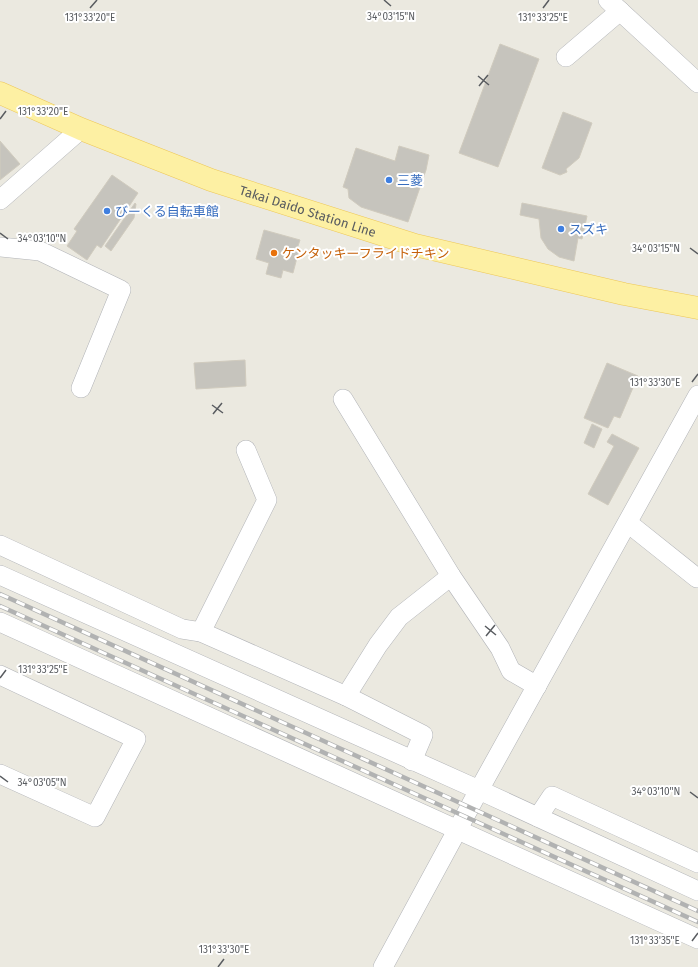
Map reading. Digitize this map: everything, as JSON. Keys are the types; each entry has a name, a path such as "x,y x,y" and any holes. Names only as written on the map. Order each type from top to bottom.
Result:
{"main road":[{"name":"Takai Daido Station Line","path":"0,92 81,129 211,180 415,245 624,294 698,308"}],"street":[{"path":"566,57 614,5 698,84"},
{"path":"0,200 81,129"},
{"path":"0,247 40,252 121,290 81,388"},
{"path":"383,967 479,790 698,395"},
{"path":"343,399 451,576 500,648 511,671 537,686"},
{"path":"201,632 267,500 246,450"},
{"path":"628,523 697,578"},
{"path":"0,545 182,629 201,632 346,696 423,735 412,762"},
{"path":"0,575 412,762 479,790 698,892"},
{"path":"346,696 378,646 399,618 451,576"},
{"path":"2,628 698,939"},
{"path":"0,675 136,739 95,817 0,774"},
{"path":"538,817 552,796 698,863"}],"building":[{"path":"500,44 539,59 498,167 459,153"},
{"path":"563,112 592,123 579,158 566,169 567,172 560,175 542,168"},
{"path":"0,141 20,164 0,180"},
{"path":"399,146 429,155 426,170 408,222 361,207 349,198 348,189 343,187 356,148 395,161"},
{"path":"112,175 138,193 101,248 97,245 87,260 67,246 77,231 74,229"},
{"path":"135,203 134,218 111,251 105,246"},
{"path":"522,203 587,216 582,239 578,238 574,261 559,257 548,249 541,238 539,219 520,215"},
{"path":"264,230 300,240 293,273 283,270 281,278 266,274 269,263 256,259"},
{"path":"245,360 246,386 196,389 194,363"},
{"path":"607,363 638,376 620,418 614,416 608,428 584,418"},
{"path":"592,424 602,429 594,448 584,443"},
{"path":"612,434 639,448 608,505 588,494 614,446 607,442"}],"railway":[{"path":"0,594 698,911"},
{"path":"0,606 698,922"}],"place":[{"name":"三菱","path":"389,180"},
{"name":"びーくる自転車館","path":"107,211"},
{"name":"スズキ","path":"561,229"},
{"name":"ケンタッキーフライドチキン","path":"274,253"}]}
